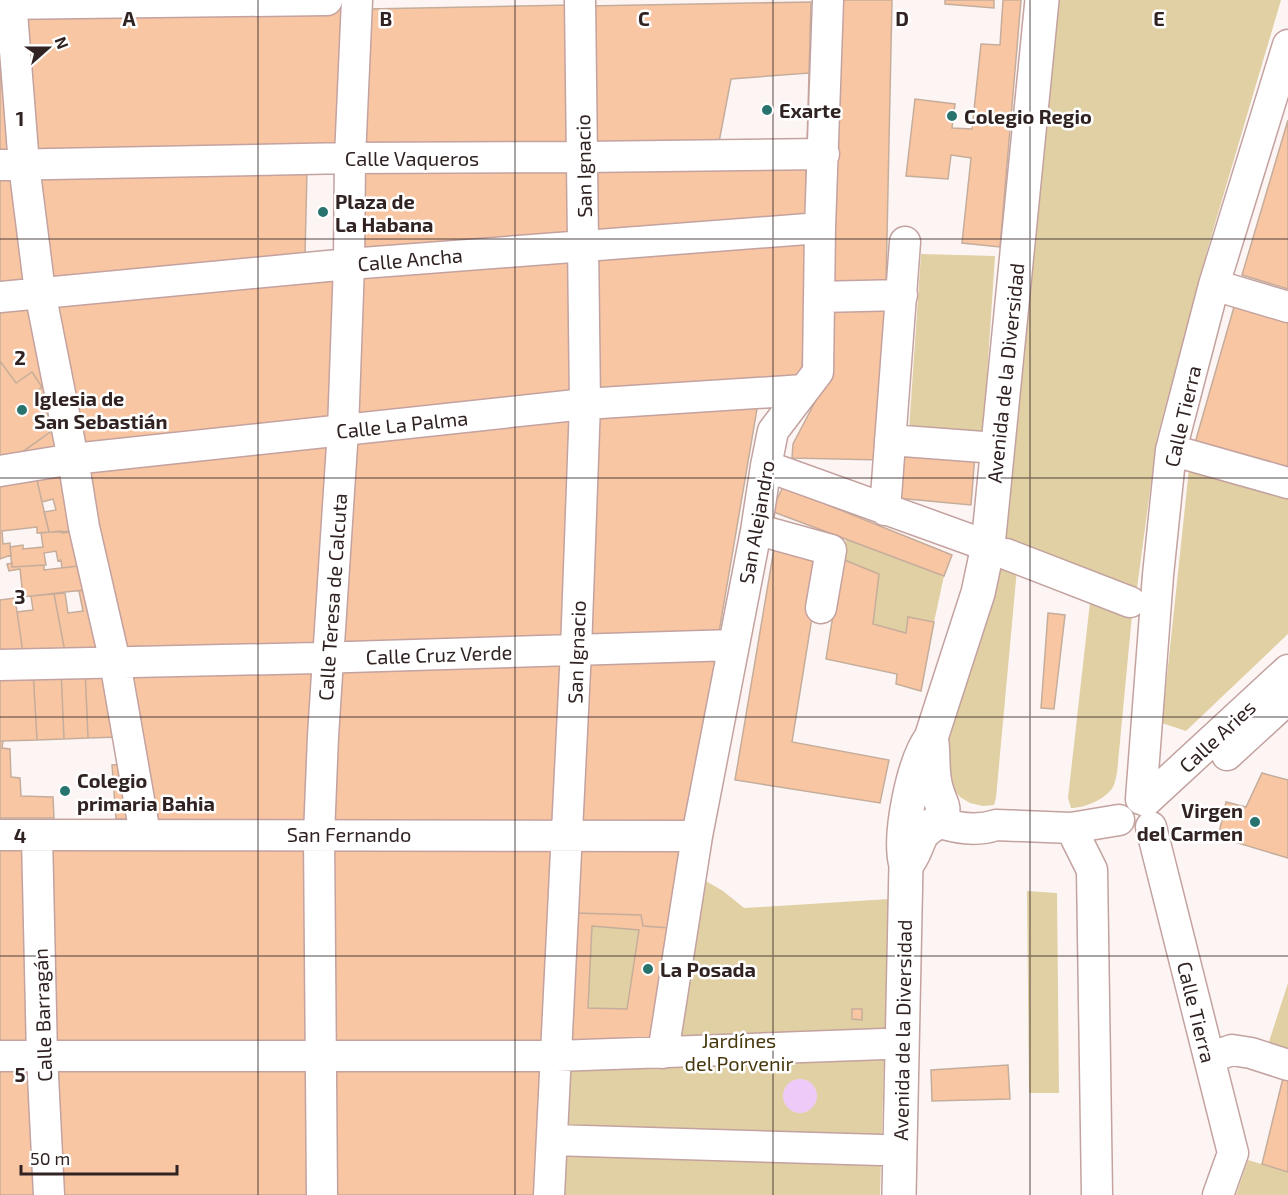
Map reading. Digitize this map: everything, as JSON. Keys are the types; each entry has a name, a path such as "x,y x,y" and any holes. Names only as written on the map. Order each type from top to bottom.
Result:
{"main road":[{"name":"Avenida de la Diversidad","path":"898,1195 906,865 911,860 924,831 928,810 913,779 919,760 932,738 978,593 997,550 1042,0"}],"street":[{"path":"145,834 115,662 84,527 40,292 12,165 8,3 327,0"},
{"name":"Calle Teresa de Calcuta","path":"322,1195 319,835 343,430 350,158 357,0"},
{"name":"San Ignacio","path":"549,1195 576,650 585,404 585,245 580,0"},
{"name":"San Alejandro","path":"663,1053 697,836 773,431 818,372 820,228 828,0"},
{"name":"Calle Tierra","path":"1218,1195 1233,1153 1148,812 1146,737 1158,574 1171,450 1214,285 1288,45"},
{"name":"Calle Vaqueros","path":"12,165 350,158 583,158 824,154"},
{"name":"Calle Ancha","path":"0,297 349,264 820,228"},
{"path":"885,510 905,242"},
{"path":"1214,285 1288,307"},
{"path":"819,297 902,295"},
{"name":"Calle La Palma","path":"0,471 73,459 585,404 804,390"},
{"path":"890,440 982,447"},
{"path":"1171,450 1288,483"},
{"path":"766,466 997,550 1130,602"},
{"path":"756,531 831,550 822,608"},
{"name":"Calle Cruz Verde","path":"0,665 734,645"},
{"name":"Calle Aries","path":"1148,812 1209,743 1288,670"},
{"name":"Calle Aries","path":"1148,812 1288,699"},
{"path":"1146,737 1168,753 1180,756 1209,743"},
{"path":"928,810 967,829 984,829 996,825 1071,828 1119,820 1130,833 1142,834 1148,812"},
{"path":"1071,828 1092,870 1097,1195"},
{"name":"San Fernando","path":"0,835 567,834 697,836"},
{"name":"Calle Barragán","path":"37,836 42,1056 49,1195"},
{"path":"0,1056 556,1056 884,1044"},
{"path":"1209,1058 1232,1050 1251,1053 1288,1065"},
{"path":"552,1140 881,1150"}],"green space":[{"path":"1050,0 1281,0 1209,244 1157,438 1136,596 999,554"},
{"path":"921,254 995,256 983,436 909,430"},
{"path":"1189,469 1288,497 1288,634 1186,731 1162,723"},
{"path":"846,539 944,576 934,622 909,617 906,633 873,624 879,574 842,559"},
{"path":"1001,563 1017,569 996,798 994,805 983,806 970,803 960,797 951,786 947,745"},
{"path":"1090,602 1132,615 1117,773 1114,784 1110,791 1100,799 1089,805 1071,808 1068,798"},
{"name":"Jardínes del Porvenir","path":"699,877 723,891 744,908 889,899 880,1195 556,1195 576,913"},
{"path":"1027,891 1057,893 1059,1093 1029,1093"},
{"path":"1288,983 1288,1054 1267,1048"},
{"path":"1248,1160 1288,1172 1288,1195 1236,1195"}],"shaded area":[{"path":"800,1079 812,1084 817,1096 812,1108 800,1113 788,1108 783,1096 788,1084"}],"building":[{"path":"834,0 892,0 886,284 834,286"},
{"path":"945,0 994,0 994,8 945,4"},
{"path":"1003,0 1021,0 1000,247 962,243 971,158 951,155 948,179 906,176 915,99 955,104 952,128 972,129 981,44 1000,45"},
{"path":"811,2 807,145 588,148 587,6"},
{"path":"571,5 573,145 362,148 367,9"},
{"path":"341,7 338,148 28,159 18,14"},
{"path":"0,11 14,153 0,154"},
{"name":"Exarte","path":"809,73 807,145 719,142 731,79"},
{"path":"1288,120 1288,289 1242,275"},
{"path":"806,165 806,217 594,234 594,167"},
{"path":"569,166 572,234 360,251 360,172"},
{"path":"307,170 305,255 47,283 31,172"},
{"path":"16,173 33,284 0,287 0,174"},
{"path":"806,239 802,375 596,394 595,257"},
{"path":"572,259 574,398 354,420 359,277"},
{"path":"336,277 331,424 81,449 50,306"},
{"path":"1236,300 1288,315 1288,468 1195,443"},
{"path":"35,304 69,449 15,457 57,427 33,394 42,387 32,372 16,383 0,361 0,309"},
{"path":"887,306 882,460 792,458 793,444 827,379 830,307"},
{"name":"Iglesia de San Sebastián","path":"0,361 16,383 32,372 42,387 33,394 57,427 0,468"},
{"path":"758,403 718,638 587,641 592,417"},
{"path":"572,418 562,641 337,648 353,441"},
{"path":"331,443 317,648 125,653 81,467"},
{"path":"901,447 975,454 971,505 897,498"},
{"path":"68,474 79,531 49,532 44,512 56,510 53,499 42,502 36,476"},
{"path":"36,476 49,532 37,533 37,527 2,531 3,544 10,543 11,555 0,559 0,478"},
{"path":"783,487 952,555 944,576 771,511"},
{"path":"61,531 62,533 79,531 86,565 62,568 56,551 44,553 46,565 12,567 10,547 23,545 23,549 43,547 41,533"},
{"path":"774,549 822,555 792,742 889,760 880,803 735,780"},
{"path":"842,559 879,574 873,624 906,633 908,617 934,622 921,691 896,684 897,674 826,659"},
{"path":"12,563 12,567 44,565 44,570 86,565 91,589 23,597 20,569 9,571 7,564"},
{"path":"91,589 104,651 65,652 54,594 65,593 68,613 83,611 79,591"},
{"path":"54,594 65,652 23,653 17,612 33,610 31,596"},
{"path":"15,598 23,653 0,654 0,600"},
{"path":"1048,613 1065,615 1054,709 1041,708"},
{"path":"716,655 686,824 579,825 585,658"},
{"path":"562,658 553,824 329,823 334,665"},
{"path":"109,667 120,737 88,738 85,668"},
{"path":"318,667 308,825 152,823 126,669"},
{"path":"85,668 88,738 64,739 61,669"},
{"path":"61,669 64,739 37,740 33,670"},
{"path":"33,670 37,740 0,741 0,671"},
{"path":"0,741 3,741 2,748 10,749 11,777 20,778 21,796 53,797 54,818 0,818"},
{"path":"125,764 134,819 116,819 112,765"},
{"name":"Virgen del Carmen","path":"1262,773 1288,780 1288,858 1218,837 1226,802 1246,807"},
{"path":"328,842 554,846 545,1047 330,1047"},
{"path":"310,843 307,1047 51,1049 45,844"},
{"path":"0,844 27,844 33,1047 0,1047"},
{"path":"577,845 681,848 670,928 643,926 641,915 576,913"},
{"name":"La Posada","path":"576,913 641,915 643,926 670,928 650,1040 568,1042","holes":["592,926 639,930 627,1009 588,1008"]},
{"path":"852,1009 862,1009 862,1020 852,1019"},
{"path":"1008,1065 1010,1099 932,1101 931,1070"},
{"path":"50,1066 308,1067 308,1195 55,1195"},
{"path":"544,1066 539,1195 327,1195 329,1070"},
{"path":"0,1067 32,1067 36,1195 0,1195"},
{"path":"1283,1078 1288,1080 1288,1172 1262,1164"}],"place":[{"name":"Exarte","path":"767,110"},
{"name":"Colegio Regio","path":"952,116"},
{"name":"Plaza de La Habana","path":"323,212"},
{"name":"Iglesia de San Sebastián","path":"22,410"},
{"name":"Colegio primaria Bahia","path":"65,791"},
{"name":"Virgen del Carmen","path":"1255,822"},
{"name":"La Posada","path":"648,969"}]}
